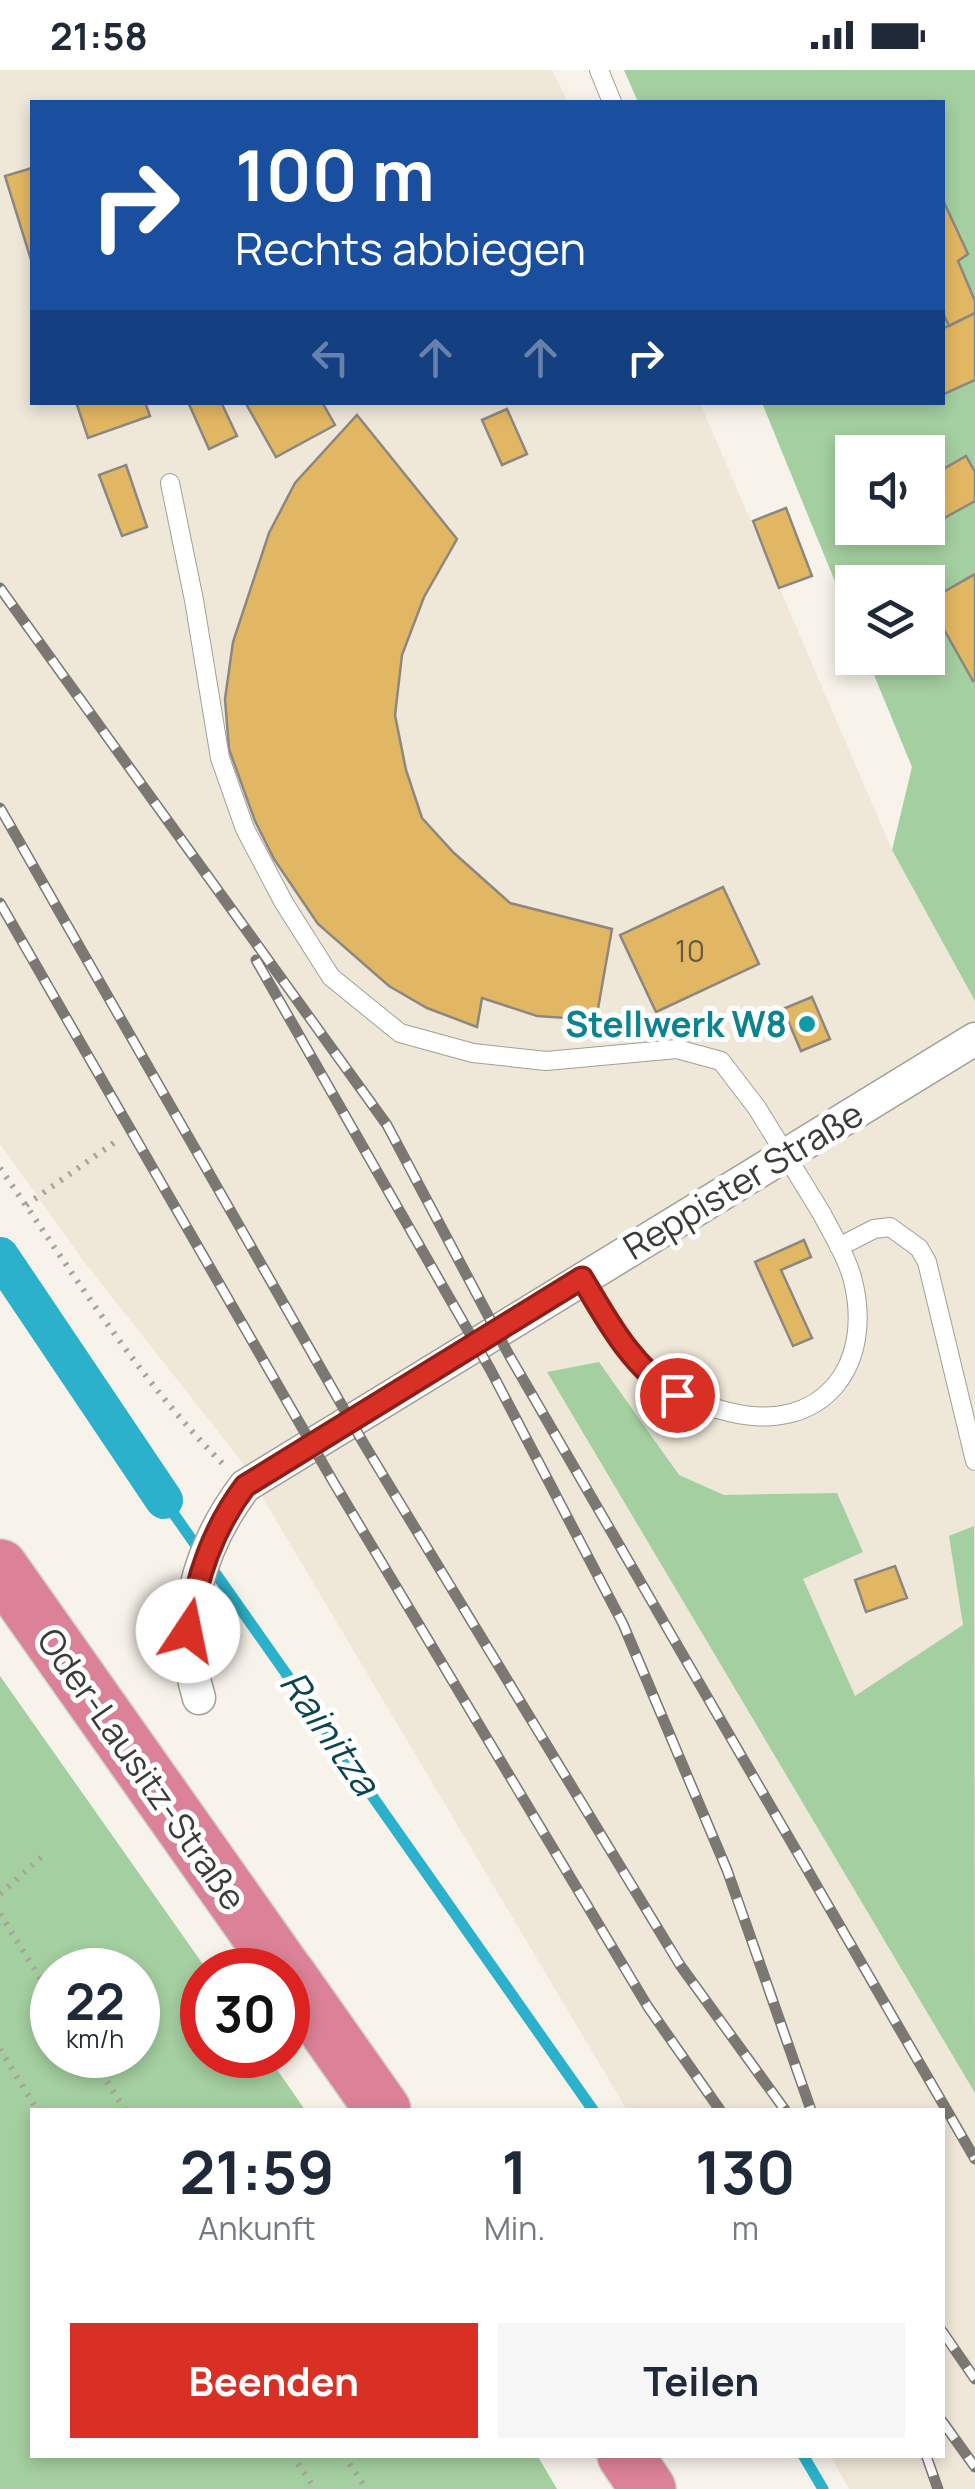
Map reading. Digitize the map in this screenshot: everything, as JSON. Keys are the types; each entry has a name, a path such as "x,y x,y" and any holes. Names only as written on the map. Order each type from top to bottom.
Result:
{"highway":[{"name":"Oder-Lausitz-Straße","path":"0,1568 268,1948"},
{"name":"Oder-Lausitz-Straße","path":"310,2007 381,2108"},
{"path":"628,2458 648,2489"}],"street":[{"name":"Reppister Straße","path":"236,1498 582,1278 975,1040"},
{"path":"199,1698 189,1665 188,1631 194,1596 207,1550 236,1498"}],"lane":[{"path":"599,70 611,100"},
{"path":"170,483 220,758 253,844 284,903 331,977 400,1033 473,1053 546,1061 678,1049 721,1061 757,1108 839,1247 852,1278 855,1347 846,1372 826,1398 804,1411 748,1416 712,1408 656,1382 618,1340 582,1278"},
{"path":"839,1247 874,1229 890,1228 919,1248 936,1288 975,1461"}],"path":[{"path":"26,1205 116,1142"},
{"path":"0,1168 236,1498"},
{"path":"0,1894 46,1854"},
{"path":"0,1914 30,1962"},
{"path":"0,2049 37,2108"},
{"path":"104,2078 123,2108"},
{"path":"294,2458 315,2489"},
{"path":"346,2458 366,2489"}],"shaded area":[{"path":"0,70 552,70 567,100 30,100 30,405 701,405 892,850 975,1001 975,2489 849,2489 832,2458 945,2458 945,2108 626,2108 239,1458 82,1259 0,1144"}],"green space":[{"path":"624,70 975,70 975,1001 892,850 912,767 874,675 945,675 945,565 835,565 835,581 763,405 945,405 945,100 637,100"},
{"path":"599,1362 679,1475 724,1495 837,1493 863,1552 803,1579 855,1696 963,1625 949,1536 974,1526 975,2093 547,1372"},
{"path":"0,1676 192,1948 180,1948 180,2078 283,2078 304,2108 30,2108 30,2458 539,2458 557,2489 0,2489"}],"building":[{"path":"30,169 30,257 5,176"},
{"path":"945,204 968,254 958,261 975,301 975,313 949,326 945,317"},
{"path":"975,313 975,380 945,394 945,328"},
{"path":"77,405 146,405 150,416 88,438"},
{"path":"189,405 222,405 237,436 209,449"},
{"path":"247,405 324,405 335,425 276,457"},
{"path":"507,409 527,454 502,465 482,420"},
{"path":"357,415 457,539 424,597 402,655 395,715 406,770 422,818 510,903 612,929 596,1020 537,1016 482,998 477,1027 427,1008 389,986 318,924 274,859 255,821 229,749 225,699 233,642 269,533 295,483"},
{"path":"966,456 975,472 975,501 945,518 945,468"},
{"path":"126,465 147,527 122,536 99,475"},
{"path":"786,508 812,576 779,588 753,521"},
{"path":"975,574 973,681 945,631 945,591"},
{"path":"723,887 759,964 656,1012 620,935"},
{"name":"Stellwerk W8","path":"812,997 830,1039 801,1051 783,1009"},
{"path":"804,1240 811,1257 781,1270 812,1338 793,1346 755,1262"},
{"path":"895,1566 907,1598 866,1612 855,1580"}],"waterway":[{"name":"Rainitza","path":"0,1256 164,1500"},
{"name":"Rainitza","path":"164,1500 592,2108"},
{"name":"Rainitza","path":"805,2458 823,2489"}],"railway":[{"path":"0,588 387,1125 509,1355 975,2159"},
{"path":"0,808 364,1444 680,1965 784,2108"},
{"path":"0,903 334,1483 648,2007 719,2108"},
{"path":"256,960 490,1369 623,1624 727,1870 810,2108"},
{"path":"945,2335 975,2379"},
{"path":"945,2425 975,2467"},
{"path":"927,2458 938,2489"}],"place":[{"name":"Stellwerk W8","path":"807,1024"}],"route":[{"path":"188,1631 207,1550 227,1509 245,1486 582,1278 618,1340 656,1382 677,1395"}]}
